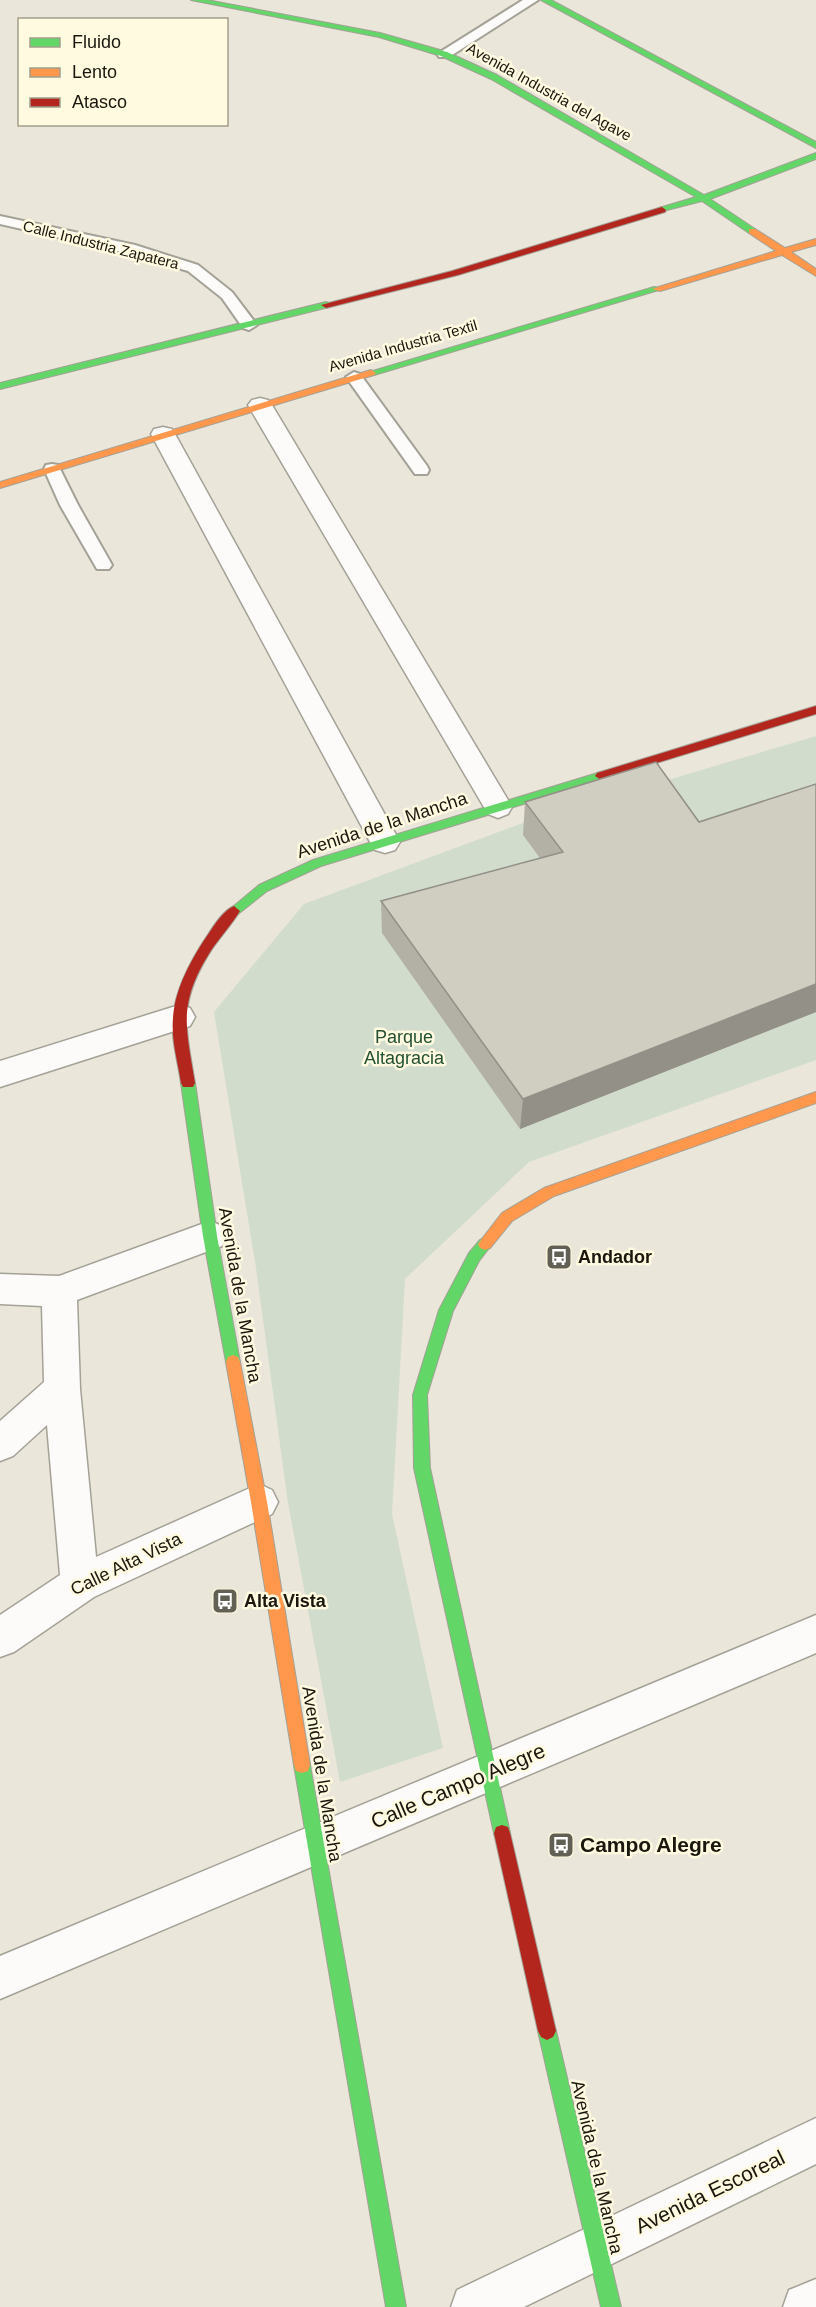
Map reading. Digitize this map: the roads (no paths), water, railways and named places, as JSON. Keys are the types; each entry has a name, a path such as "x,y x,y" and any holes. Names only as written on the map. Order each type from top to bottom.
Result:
{"street":[{"name":"Avenida Industria del Agave","path":"195,0 380,35 444,54 494,77 703,198 786,251"},
{"path":"545,0 816,145"},
{"path":"0,386 455,273 703,198 816,156"},
{"name":"Avenida Industria Textil","path":"0,485 260,405 816,242"},
{"path":"786,251 816,273"},
{"path":"260,405 498,807"},
{"path":"163,434 385,842"},
{"name":"Avenida de la Mancha","path":"396,2307 315,1847 259,1502 210,1236 179,1017 188,983 201,951 222,924 248,898 278,880 317,863 816,710"},
{"path":"0,1074 179,1017"},
{"name":"Avenida de la Mancha","path":"611,2307 488,1774 422,1468 420,1395 446,1310 474,1257 507,1217 549,1192 816,1097"},
{"path":"0,1289 59,1291 210,1236"},
{"path":"59,1291 62,1389 80,1584"},
{"path":"0,1444 62,1389"},
{"name":"Calle Alta Vista","path":"0,1638 80,1584 259,1502"},
{"name":"Calle Campo Alegre","path":"0,1978 816,1634"},
{"name":"Avenida Escoreal","path":"474,2307 816,2140"},
{"path":"806,2307 816,2302"}],"lane":[{"path":"444,54 532,0"},
{"name":"Calle Industria Zapatera","path":"0,220 135,250 193,268 226,295 249,325"},
{"path":"354,378 421,470"},
{"path":"52,469 69,505 103,565"}],"place":[{"name":"Andador","path":"559,1257"},
{"name":"Alta Vista","path":"225,1601"},
{"name":"Campo Alegre","path":"561,1845"}],"park label":[{"name":"Parque Altagracia","path":"404,1047"}]}
